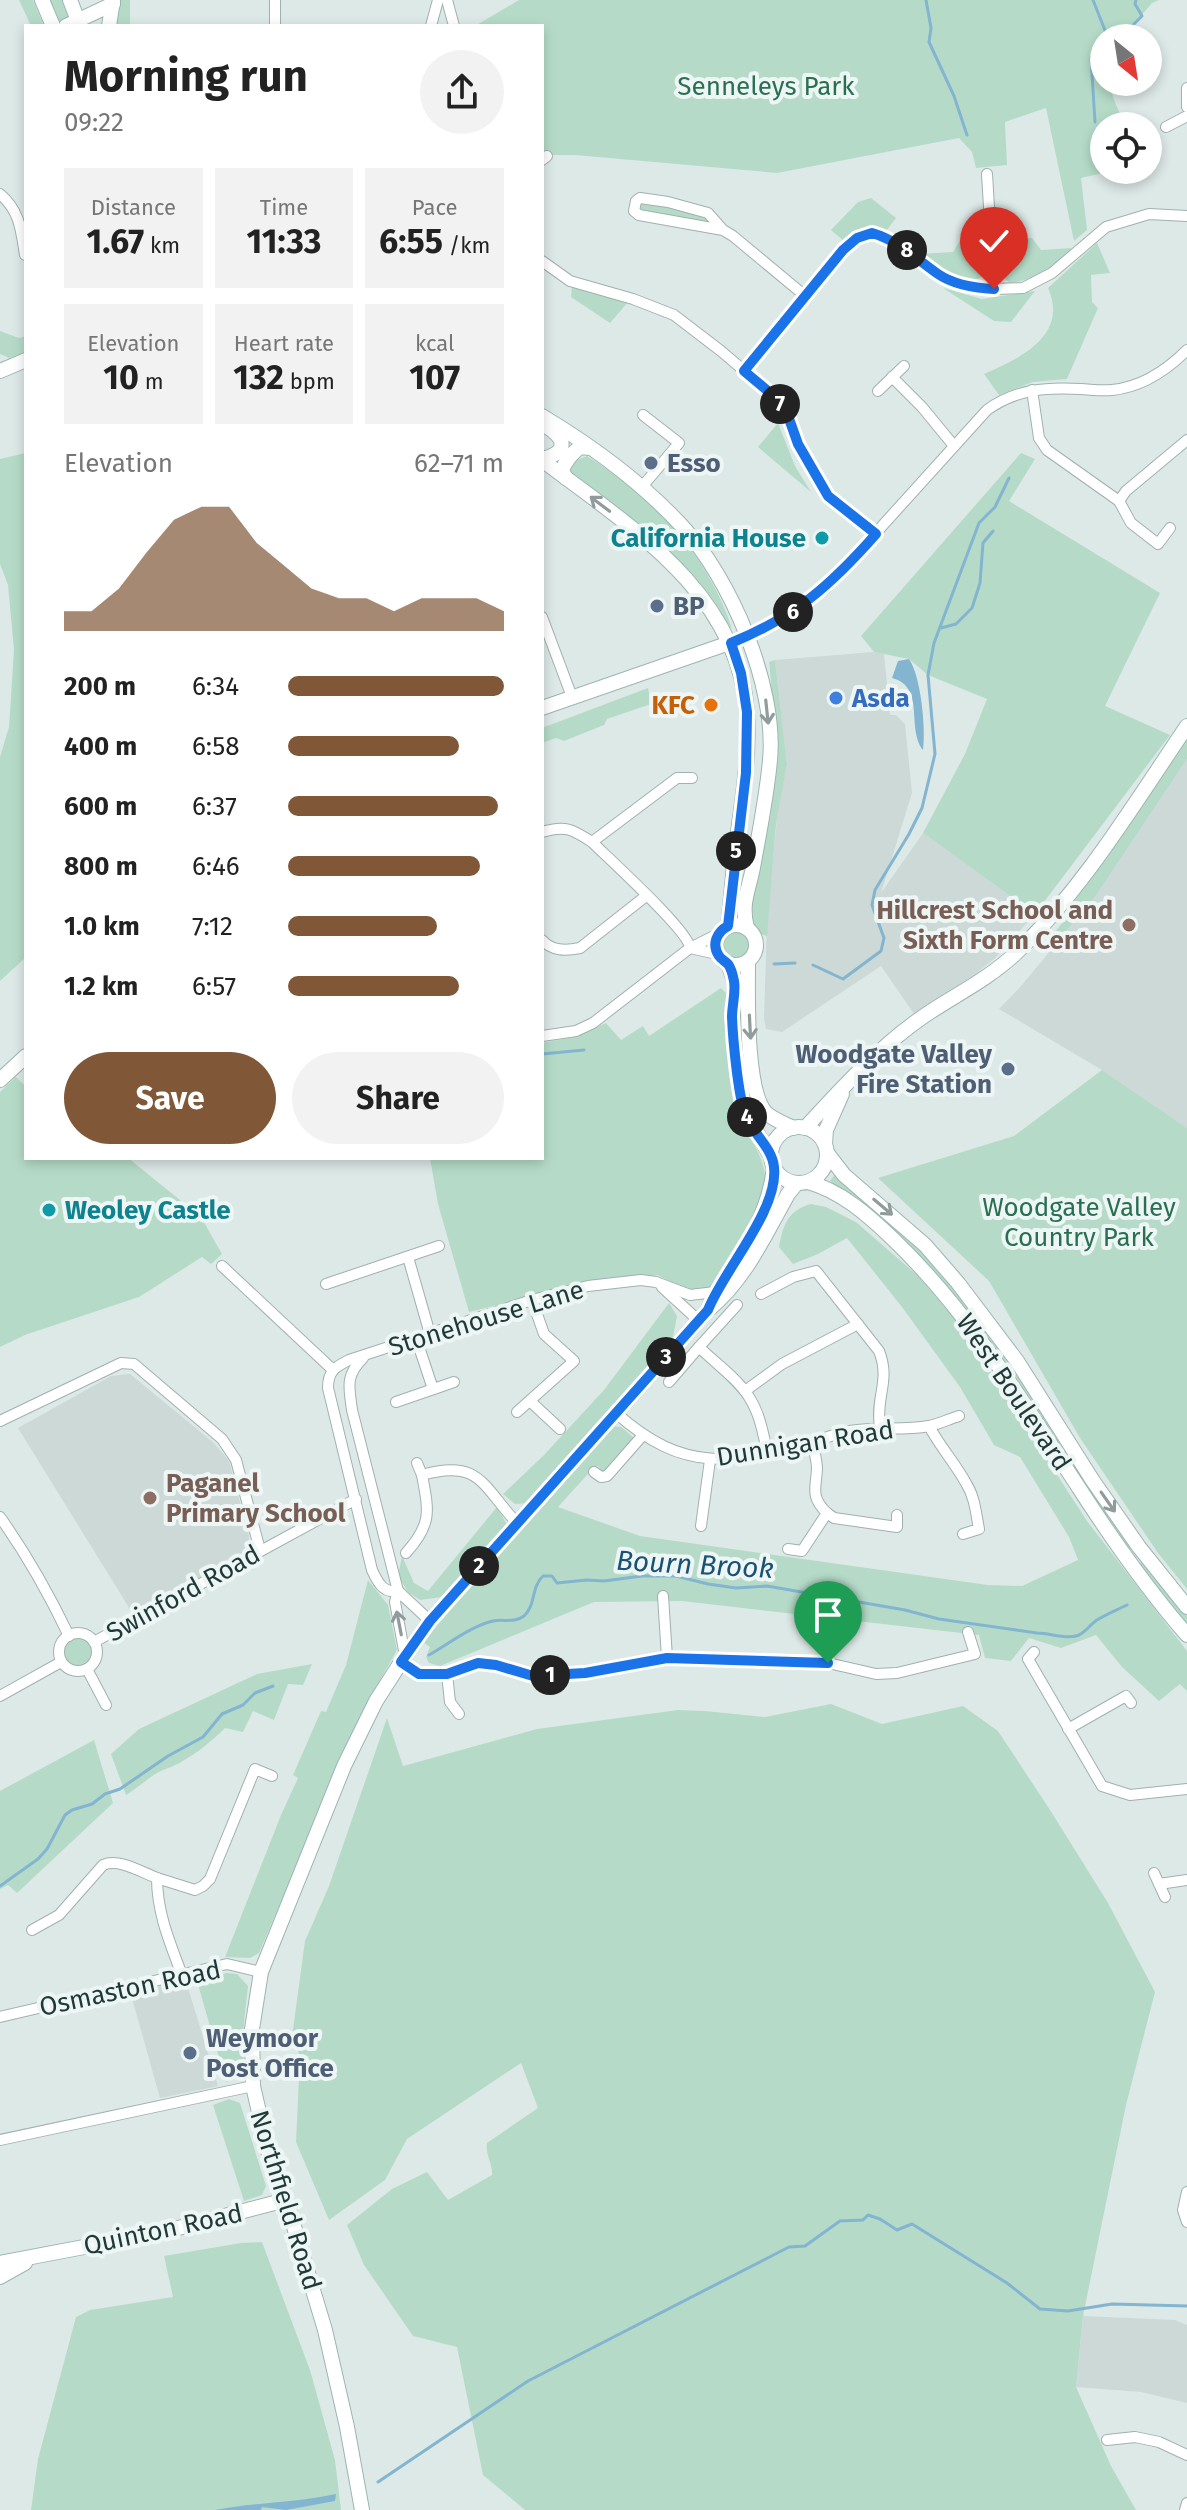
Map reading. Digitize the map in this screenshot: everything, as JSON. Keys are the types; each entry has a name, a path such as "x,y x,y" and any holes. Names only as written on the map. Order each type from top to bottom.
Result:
{"main road":[{"path":"42,0 52,24"},
{"path":"70,0 74,24 113,2"},
{"path":"109,24 113,2"},
{"path":"0,371 24,361"},
{"path":"544,417 590,448 683,526 721,582 748,637 760,669 771,757 753,867 744,902 747,928"},
{"path":"544,425 557,433 562,442 556,455 544,459"},
{"path":"566,478 562,471 573,452 580,447 590,448"},
{"path":"544,462 667,558 716,616 731,643 741,673 747,712 746,758 723,930 715,947 735,983 732,1027 745,1113 784,1178 802,1182 822,1171 826,1130 847,1082"},
{"path":"701,654 711,644 716,632 716,616"},
{"path":"544,707 748,637"},
{"path":"704,1315 762,1214 772,1184 777,1138 799,1128 898,1035 978,984 1037,932 1092,863 1187,726"},
{"path":"722,958 741,964 753,955 756,944 747,928 735,924 723,930"},
{"path":"748,961 755,1093 767,1114 817,1133 826,1149"},
{"path":"0,1080 24,1058"},
{"name":"West Boulevard","path":"826,1149 844,1175 925,1245 958,1283 1017,1361 1139,1547 1187,1607"},
{"name":"West Boulevard","path":"802,1182 836,1193 876,1222 946,1295 1003,1371 1131,1566 1187,1635"},
{"name":"Northfield Road","path":"362,2510 325,2330 268,2151 253,2086 252,2029 261,1972 344,1766 376,1701 403,1659 430,1621 615,1412 704,1315 726,1296 741,1277 788,1194 802,1182"},
{"name":"Quinton Road","path":"0,2263 163,2232 286,2200"},
{"name":"Quinton Road","path":"0,2277 39,2255"}],"street":[{"path":"275,0 275,24"},
{"path":"432,24 438,0"},
{"path":"447,0 453,24"},
{"path":"1187,88 1187,107"},
{"path":"1166,127 1187,116"},
{"path":"987,174 994,289"},
{"path":"0,194 12,204 24,228"},
{"path":"723,230 639,215 634,211 636,201 640,198 668,202 708,213 723,230 804,295"},
{"path":"744,371 804,295 857,238 872,233 899,243 940,276 960,284 994,289 1023,288 1064,264 1106,227 1149,214 1187,216"},
{"path":"544,262 570,281 633,299 674,315 744,371 775,397 787,413 798,444 828,496 876,534"},
{"path":"748,637 786,617 826,588 987,410 999,402 1032,390 1109,391 1129,387 1147,381 1166,369 1187,350"},
{"path":"878,391 904,366"},
{"path":"892,377 954,446"},
{"path":"1032,390 1042,446 1119,501 1131,523 1158,544 1170,528"},
{"path":"641,488 679,443 643,415"},
{"path":"1119,501 1126,491 1187,440"},
{"path":"544,622 572,697"},
{"path":"592,842 677,778 692,778"},
{"path":"544,831 560,827 592,842 677,925 690,941 690,948"},
{"path":"544,942 549,947 568,951 580,948 646,896"},
{"path":"544,1036 576,1031 593,1023 690,948 723,930"},
{"path":"690,948 722,958"},
{"path":"326,1284 439,1246"},
{"path":"408,1257 430,1334"},
{"path":"222,1266 332,1369 328,1388 372,1570 378,1583 391,1593 398,1591"},
{"path":"761,1294 793,1277 816,1271 879,1351 885,1378 878,1411 880,1427"},
{"name":"Stonehouse Lane","path":"332,1369 532,1300 588,1286 641,1280 656,1282 690,1295 715,1292"},
{"path":"656,1282 704,1315"},
{"path":"517,1412 578,1364 544,1334 532,1300"},
{"path":"669,1382 737,1305"},
{"path":"745,1391 782,1364 858,1324"},
{"path":"416,1338 433,1389"},
{"path":"699,1347 745,1391 759,1416 767,1451"},
{"path":"364,1356 352,1368 348,1384 352,1410 398,1591 395,1602 403,1659 419,1674 447,1674 478,1663 533,1676 585,1673 667,1658 828,1663 876,1674 897,1673 975,1654 968,1632"},
{"path":"0,1421 121,1363 134,1364 222,1439 236,1460 260,1550"},
{"path":"396,1402 454,1382"},
{"path":"531,1402 560,1429"},
{"name":"Dunnigan Road","path":"615,1412 643,1435 679,1453 710,1460 745,1458 848,1431 929,1426 959,1416"},
{"path":"929,1426 968,1486 983,1532 963,1534"},
{"path":"594,1472 601,1477 607,1476 643,1435"},
{"path":"812,1442 817,1468 813,1488 820,1506 827,1513 834,1518 897,1527 897,1515"},
{"path":"701,1526 710,1460"},
{"path":"406,1553 411,1538 425,1528 428,1516 422,1475 417,1463"},
{"path":"422,1475 459,1469 478,1478 517,1523"},
{"name":"Swinford Road","path":"94,1642 356,1499"},
{"path":"788,1549 802,1551 827,1513"},
{"path":"0,1517 22,1548 69,1636"},
{"path":"398,1591 430,1621"},
{"path":"663,1596 667,1658"},
{"path":"85,1634 94,1642 97,1654 94,1663 87,1669 77,1672 69,1670 61,1662 59,1649 69,1636 85,1634"},
{"path":"1034,1652 1028,1659 1102,1786 1130,1795 1187,1789"},
{"path":"0,1696 61,1662"},
{"path":"87,1669 106,1705"},
{"path":"447,1674 450,1702 459,1714"},
{"path":"1068,1729 1126,1695"},
{"path":"32,1930 59,1915 103,1865 110,1862 195,1890 203,1886 210,1879 255,1769 272,1776"},
{"path":"1154,1873 1165,1897"},
{"path":"157,1878 157,1897 165,1932 182,1975"},
{"path":"1159,1884 1187,1880"},
{"name":"Osmaston Road","path":"0,2017 227,1964 261,1972"},
{"path":"0,2140 253,2086"},
{"path":"1187,2192 1183,2210 1187,2222"},
{"path":"1107,2440 1135,2437 1159,2442 1187,2455"},
{"path":"1185,2510 1187,2503"}],"shaded area":[{"path":"874,652 884,654 890,715 896,715 905,724 912,793 881,893 923,833 1035,914 994,959 914,1014 881,966 782,1032 766,1029 767,924 778,807 787,764 775,660"},
{"name":"Hillcrest School and Sixth Form Centre","path":"1187,759 1187,1128 1102,1070 999,1009 1095,897"},
{"name":"Paganel Primary School","path":"130,1374 214,1443 229,1461 249,1536 248,1551 133,1614 18,1428 111,1376"},
{"path":"185,1978 218,2086 160,2098 130,1991"},
{"path":"1083,2316 1175,2320 1187,2325 1187,2403 1141,2392 1076,2387"}],"green space":[{"path":"19,0 33,0 43,24 30,24"},
{"path":"49,0 62,0 71,24 59,24"},
{"path":"115,0 130,0 130,24 114,24"},
{"name":"Senneleys Park","path":"519,0 1159,0 1152,3 1134,24 1090,24 1090,96 1113,96 1119,112 1090,112 1090,176 1081,178 1087,230 1074,241 1046,108 1005,122 1007,165 976,168 972,152 959,138 777,173 544,155 544,24 478,24"},
{"path":"871,198 896,218 886,231 871,229 845,242 831,230 858,202"},
{"path":"641,199 706,215 719,229 639,213"},
{"path":"986,211 989,269 982,277 965,280 920,254 953,252 978,212"},
{"path":"1032,238 1041,250 1071,248 1044,272 1010,283 999,274 997,242"},
{"path":"1097,243 1110,273 1091,275 1092,302 1098,308 1067,379 1033,382 999,395 984,374 1038,343 1052,319 1053,305 1048,288"},
{"path":"572,285 629,301 610,323 571,297"},
{"path":"943,288 982,299 1035,291 1011,322 994,321"},
{"path":"0,331 19,338 24,337 24,353 9,358 0,354"},
{"path":"778,423 795,466 811,492 758,447"},
{"path":"24,453 24,959 0,981 0,757 9,727 14,650 8,585 0,564 0,459"},
{"path":"1021,453 1035,459 1009,501 1160,593 1105,706 1170,735 1035,914 923,833 965,754 987,699 928,675 909,659 874,652 861,636"},
{"path":"587,456 634,490 675,530 708,576 732,629 570,477 569,470 574,461"},
{"path":"775,660 787,764 776,824 767,936 760,934 751,918 777,768 769,662"},
{"path":"648,688 651,704 607,719 604,725 564,741 556,738 544,742 544,727"},
{"path":"1187,737 1187,759 1095,897 1048,953 1043,947 1067,917 1078,887"},
{"path":"737,932 747,936 751,946 747,956 737,960 727,956 723,946 727,936"},
{"path":"721,988 728,995 727,1037 732,1092 738,1115 762,1161 765,1180 754,1222 716,1286 690,1291 657,1275 584,1283 469,1312 438,1204 430,1160 544,1160 544,1043 574,1037 606,1023 621,1040 643,1026 649,1036"},
{"name":"Woodgate Valley Country Park","path":"1102,1070 1187,1128 1187,1589 1158,1553 1080,1438 989,1281 878,1178 1014,1136"},
{"path":"16,1077 24,1085 24,1160 130,1160 201,1217 222,1254 211,1264 202,1257 139,1297 25,1335 0,1347 0,1092"},
{"path":"835,1174 915,1245 989,1328 1133,1547 1128,1549 984,1335 853,1198 830,1181"},
{"path":"811,1204 826,1207 856,1222 917,1275 960,1325 1087,1521 1187,1651 1187,1691 1180,1684 1159,1701 1122,1667 1096,1635 1061,1648 1029,1638 1011,1661 985,1658 979,1635 682,1601 594,1602 440,1666 429,1663 426,1657 430,1647 423,1642 610,1426 621,1427 634,1438 603,1472 598,1466 558,1507 640,1536 988,1585 1022,1586 1078,1560 1069,1537 1020,1457 994,1445 960,1387 847,1238 793,1264 779,1247 782,1232 792,1214"},
{"path":"669,1303 677,1316 673,1337 527,1503 515,1504 503,1494 604,1390"},
{"path":"497,1507 507,1525 442,1597 420,1600 408,1592 398,1576 402,1556 414,1583 428,1591"},
{"path":"1144,1560 1187,1616 1187,1627 1139,1564"},
{"path":"368,1580 388,1605 397,1650 363,1710 259,1953 250,1958 225,1957 298,1778 293,1775 321,1711 326,1712 346,1665"},
{"path":"78,1634 91,1639 96,1652 91,1665 78,1670 65,1665 60,1652 65,1639"},
{"path":"312,1664 303,1685 288,1684 274,1720 253,1711 243,1732 225,1728 196,1753 158,1772 126,1795 111,1754 139,1729 257,1674"},
{"path":"831,1704 882,1724 963,1706 998,1731 1108,1903 1155,1992 1126,2105 1083,2316 1076,2387 1111,2466 1136,2510 525,2510 483,2475 457,2347 413,2336 364,2265 347,2225 392,2189 427,2172 448,2200 492,2175 487,2143 538,2108 521,2063 407,2139 385,2180 329,2220 296,2142 300,2056 292,2037 305,1941 329,1886 387,1718 403,1766 537,1729 678,1710 765,1717"},
{"path":"94,1740 113,1803 17,1893 8,1885 0,1889 0,1791"},
{"path":"227,1973 237,1974 248,1986 243,2032 244,2076 226,2082 197,1981"},
{"path":"229,2099 240,2103 266,2186 262,2195 244,2201 213,2105"},
{"path":"262,2242 310,2370 335,2460 341,2510 31,2510 38,2459 76,2317 90,2310 173,2297 164,2256"}],"water":[{"path":"909,659 917,677 922,703 923,750 918,741 909,690 892,678 898,661"},
{"path":"336,2494 335,2501 286,2510 262,2507 261,2510 215,2510 245,2505"}],"waterway":[{"path":"926,0 931,28 929,42 954,96 967,135"},
{"path":"1093,0 1102,24"},
{"path":"1134,24 1142,16 1136,0"},
{"path":"1093,96 1094,112"},
{"path":"813,965 843,979 881,951 884,938 872,905 875,890 922,808 935,754 928,675 934,643 979,523 995,507 1009,478"},
{"path":"941,628 956,624 972,608 980,583 983,543 993,531"},
{"path":"774,964 795,963"},
{"path":"544,1054 584,1050"},
{"name":"Bourn Brook","path":"429,1655 485,1623 524,1616 543,1576 552,1576 557,1583 676,1576 736,1588 767,1586 905,1610 939,1619 1066,1637 1079,1635 1097,1620 1127,1605"},
{"name":"Bourn Brook","path":"0,1886 38,1859 47,1849 65,1815 120,1789 168,1756 203,1737 222,1714 243,1705 255,1693 273,1686"},
{"path":"378,2482 528,2381 789,2247 805,2246 840,2221 863,2220 868,2215 897,2230 912,2224 1007,2283 1040,2309 1068,2311 1112,2304 1187,2306"}],"place":[{"name":"Esso","path":"651,463"},
{"name":"California House","path":"822,538"},
{"name":"BP","path":"657,606"},
{"name":"Asda","path":"836,698"},
{"name":"KFC","path":"711,705"},
{"name":"Hillcrest School and Sixth Form Centre","path":"1129,925"},
{"name":"Woodgate Valley Fire Station","path":"1008,1069"},
{"name":"Weoley Castle","path":"49,1210"},
{"name":"Paganel Primary School","path":"150,1498"},
{"name":"Weymoor Post Office","path":"190,2053"}],"route":[{"path":"828,1663 667,1658 585,1673 533,1676 478,1663 447,1674 419,1674 401,1662 430,1621 708,1310 715,1292 733,1268 762,1214 772,1184 774,1168 771,1156 745,1113 732,1027 735,983 728,963 720,958 715,947 718,934 728,926 746,773 747,712 741,673 731,643 786,617 826,588 876,534 828,496 798,444 787,413 775,397 744,371 843,250 857,238 872,233 899,243 940,276 960,284 994,289"}]}
